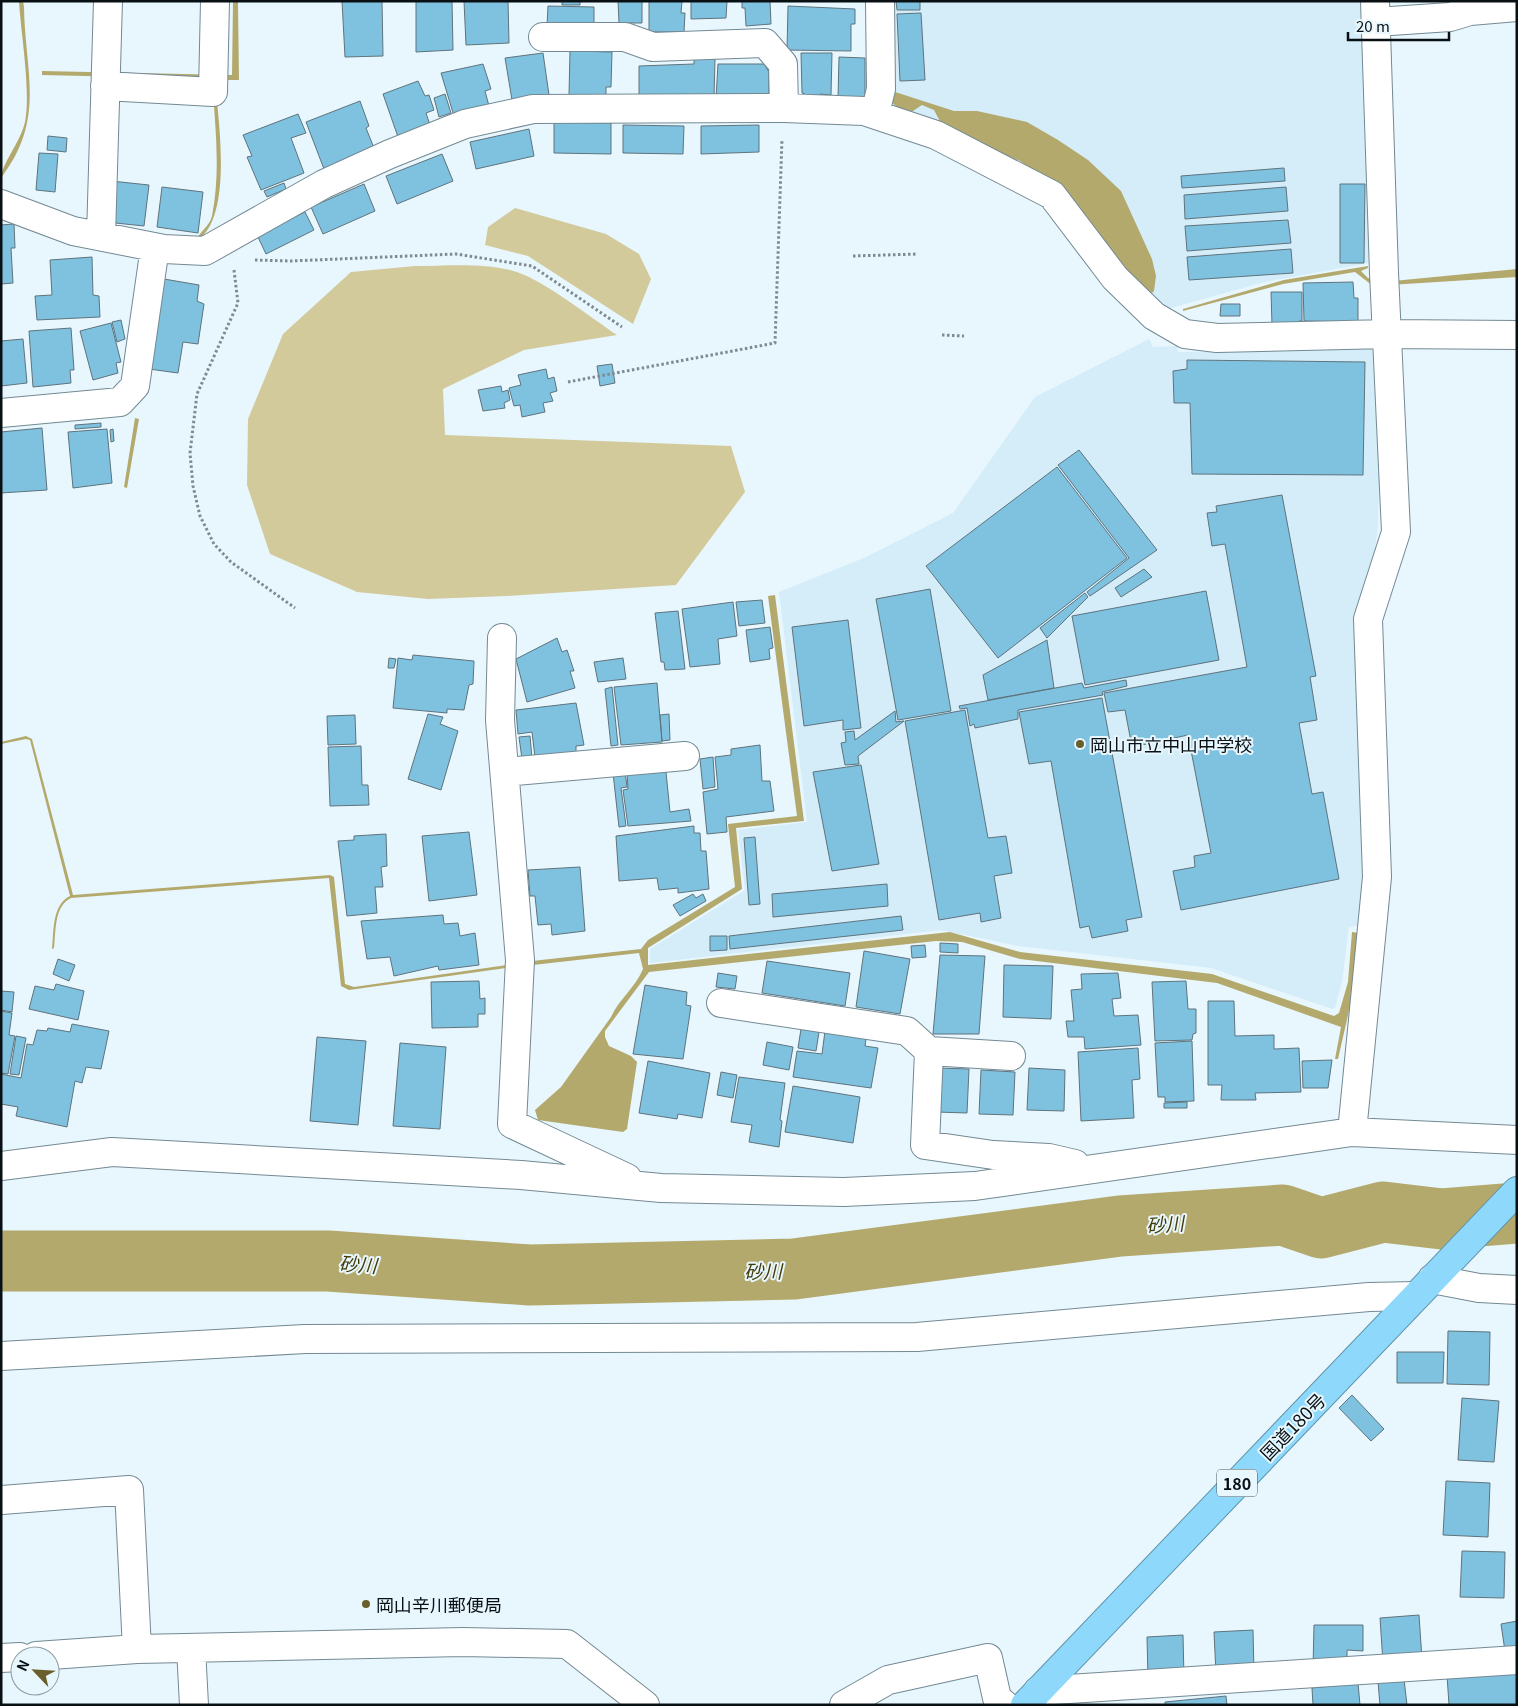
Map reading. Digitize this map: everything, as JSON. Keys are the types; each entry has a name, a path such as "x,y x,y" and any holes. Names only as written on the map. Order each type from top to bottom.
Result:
{"highway":[{"name":"国道180号","path":"1032,1698 1517,1191"}],"street":[{"path":"101,236 108,1"},
{"path":"105,86 213,92 215,1"},
{"path":"875,114 881,89 880,1"},
{"path":"1352,1132 1377,877 1368,620 1396,532 1375,12 1450,17 1470,11 1517,7"},
{"path":"543,36 625,37 653,47 765,44 783,64 784,108"},
{"path":"1,204 74,231 155,247 216,253 324,184 390,154 466,124 533,109 784,108 864,111 936,136 1052,195 1115,278 1154,316 1185,334 1217,338 1388,334 1517,335"},
{"path":"1,413 120,402 135,386 155,247"},
{"path":"502,638 500,720 520,960 512,1124 644,1186"},
{"path":"505,772 685,756"},
{"path":"720,1003 906,1031 930,1051 1012,1056"},
{"path":"930,1051 925,1144 993,1155 1049,1158 1096,1169"},
{"path":"1,1166 112,1152 521,1175 644,1186 844,1192 975,1186 1352,1132 1517,1140"},
{"path":"1,1356 306,1339 917,1337 1369,1297 1432,1279 1479,1288 1517,1290"},
{"path":"1479,1288 1517,1302"},
{"path":"2,1500 129,1490 137,1649"},
{"path":"60,1654 137,1649 463,1642 567,1644 645,1705"},
{"path":"191,1648 194,1705"},
{"path":"844,1705 888,1680 988,1658 997,1698 1005,1705"},
{"path":"1032,1698 1517,1660"}],"path":[{"path":"568,382 775,343 784,108"},
{"path":"216,253 258,260 291,261 456,254 532,266 622,327"},
{"path":"216,253 234,269 238,304 197,394 190,453 193,486 200,516 214,544 231,562 295,608"},
{"path":"853,256 918,254"},
{"path":"942,335 964,336"}],"shaded area":[{"path":"19,1 23,1 24,7 30,95 28,115 24,136 15,156 1,178 4,166 20,137 27,109"},
{"path":"233,1 238,1 239,80 215,80 220,142 220,190 215,212 208,229 196,241 211,220 215,199 217,165 212,79 42,75 42,71 232,75"},
{"path":"891,1 1364,1 1369,263 1265,282 1167,309 1133,281 1052,189 890,110 888,91 896,85"},
{"path":"889,90 954,111 977,111 1027,122 1088,160 1121,191 1152,259 1156,276 1154,291 1152,293 1131,276 1048,181 1020,161 955,134 943,127 934,110 922,105 910,113 898,108 892,102"},
{"path":"515,208 606,234 639,254 651,279 633,324 528,256 485,245 488,227"},
{"path":"415,266 479,266 517,272 554,292 617,335 524,350 443,389 445,435 731,446 745,492 676,585 428,599 357,592 270,554 247,485 248,419 283,334 351,272"},
{"path":"1368,266 1368,268 1361,271 1368,278 1393,281 1517,269 1517,277 1373,286 1355,272 1283,284 1183,311 1183,309 1284,280"},
{"name":"岡山市立中山中学校","path":"1149,339 1153,347 1177,346 1178,352 1373,349 1382,357 1378,525 1363,666 1363,881 1358,926 1349,927 1342,982 1335,1008 1332,1009 1211,968 1018,946 941,930 650,963 650,949 745,890 738,830 807,822 779,592 864,558 953,513 1035,397"},
{"path":"135,418 139,419 127,488 124,487"},
{"path":"775,595 804,821 736,828 742,889 648,948 648,965 950,932 1020,952 1212,974 1334,1016 1339,1013 1348,982 1352,932 1359,933 1356,980 1338,1059 1335,1059 1341,1027 1217,983 1020,959 962,942 936,941 649,972 605,1031 605,1037 609,1046 631,1056 637,1062 627,1129 623,1132 538,1120 535,1110 561,1087 636,982 643,969 639,953 533,965 532,961 641,949 648,940 735,887 728,824 797,816 768,596"},
{"path":"26,736 32,739 73,895 330,875 334,877 345,984 354,987 507,965 506,968 349,990 341,986 329,878 71,898 61,907 57,920 54,948 52,949 57,912 64,900 70,896 30,740 26,739 1,744 1,742"},
{"path":"1517,1204 1517,1222 1431,1224 1401,1216 1388,1215 1334,1241 1300,1240 1312,1220 1341,1216 1367,1207 1444,1213"}],"pier":[{"path":"1517,1202 1517,1224 1442,1226 1458,1209"}],"building":[{"path":"342,1 382,1 383,56 345,57"},
{"path":"416,1 452,1 453,50 416,52"},
{"path":"464,1 508,1 509,43 466,45"},
{"path":"562,1 580,1 580,5 562,5"},
{"path":"618,1 642,1 642,23 619,23"},
{"path":"649,1 682,1 681,13 685,13 684,32 649,32"},
{"path":"691,1 727,1 726,18 691,19"},
{"path":"742,1 770,1 771,24 746,26 745,8 742,8"},
{"path":"896,1 920,1 920,10 897,10"},
{"path":"548,6 594,7 594,26 547,26"},
{"path":"788,6 855,9 855,24 851,24 851,51 787,50"},
{"path":"921,13 925,80 900,81 897,14"},
{"path":"570,51 612,52 611,87 606,87 606,96 569,95"},
{"path":"543,53 549,95 512,100 505,58"},
{"path":"801,53 832,53 831,95 820,94 820,98 806,98 805,94 802,93"},
{"path":"839,57 865,58 865,97 838,98"},
{"path":"694,58 715,58 714,98 639,97 639,66 694,64"},
{"path":"483,64 491,89 485,91 489,106 454,116 441,73"},
{"path":"718,64 764,64 769,72 769,98 716,98"},
{"path":"418,81 425,96 429,95 434,110 426,113 430,125 398,137 383,94"},
{"path":"445,94 451,113 439,117 434,98"},
{"path":"360,101 369,126 366,128 374,148 324,169 306,122"},
{"path":"298,114 306,133 291,138 304,173 261,190 247,157 252,156 243,135"},
{"path":"554,122 611,123 611,154 554,153"},
{"path":"623,125 684,126 683,154 623,153"},
{"path":"759,125 759,152 701,154 701,126"},
{"path":"529,129 534,156 476,169 470,142"},
{"path":"48,136 67,138 66,152 47,150"},
{"path":"39,153 58,154 55,192 36,190"},
{"path":"442,154 453,181 397,204 386,176"},
{"path":"1284,168 1285,181 1182,188 1181,176"},
{"path":"111,181 149,185 144,226 106,222"},
{"path":"284,183 286,189 267,197 264,191"},
{"path":"364,184 375,211 323,234 311,207"},
{"path":"1340,184 1365,184 1364,263 1340,263"},
{"path":"162,187 203,192 198,233 157,227"},
{"path":"1286,187 1288,211 1185,219 1184,195"},
{"path":"305,212 314,230 266,254 257,235"},
{"path":"1288,220 1291,243 1187,251 1185,226"},
{"path":"14,224 15,248 11,248 13,283 1,284 1,225"},
{"path":"1291,249 1293,273 1189,280 1187,257"},
{"path":"92,257 93,295 99,296 100,317 37,320 35,296 52,295 50,260"},
{"path":"164,279 199,285 197,301 204,304 198,344 183,342 178,373 149,369"},
{"path":"1353,282 1354,298 1358,298 1358,322 1304,321 1303,283"},
{"path":"1271,292 1302,292 1302,321 1299,321 1299,326 1272,325"},
{"path":"1221,304 1240,304 1240,316 1220,316"},
{"path":"121,320 125,339 117,342 112,322"},
{"path":"111,323 121,362 116,363 118,373 93,380 80,331"},
{"path":"71,328 74,370 70,370 71,383 33,387 29,331"},
{"path":"23,339 27,383 1,386 1,341"},
{"path":"1187,360 1365,362 1363,475 1192,474 1190,403 1174,403 1173,371 1187,369"},
{"path":"612,364 615,383 600,386 597,366"},
{"path":"546,369 548,379 554,377 557,391 550,393 553,401 543,403 545,412 522,417 520,405 514,406 509,388 521,385 518,375"},
{"path":"501,386 502,392 508,390 510,400 504,403 505,408 483,411 478,390"},
{"path":"101,423 101,427 75,429 75,425"},
{"path":"42,428 47,490 1,493 1,432"},
{"path":"107,429 112,483 73,488 68,432"},
{"path":"113,429 114,441 111,442 110,430"},
{"path":"1079,450 1157,550 1090,596 1087,592 1129,558 1058,465"},
{"path":"1057,467 1127,558 998,658 926,566"},
{"path":"1282,495 1316,676 1310,677 1317,720 1299,723 1312,794 1323,792 1339,879 1181,910 1173,871 1195,867 1194,856 1211,853 1188,735 1132,747 1125,710 1108,712 1104,693 1247,667 1225,544 1212,546 1207,513 1217,512 1216,506"},
{"path":"1144,569 1152,577 1121,597 1115,588"},
{"path":"930,589 951,711 898,720 876,599"},
{"path":"1206,591 1219,660 1085,685 1072,616"},
{"path":"1085,593 1088,597 1047,638 1040,628"},
{"path":"762,600 765,623 739,626 736,602"},
{"path":"733,602 737,636 718,639 720,664 690,667 682,609"},
{"path":"678,611 685,669 665,670 664,662 661,662 655,613"},
{"path":"848,620 861,728 843,730 843,720 804,726 792,627"},
{"path":"770,627 773,648 769,649 770,659 750,662 746,630"},
{"path":"557,638 562,652 567,650 574,671 570,671 575,688 527,702 516,659"},
{"path":"1047,640 1054,688 988,700 983,675"},
{"path":"413,655 474,661 473,684 469,685 464,710 447,709 447,713 393,708 398,658 412,660"},
{"path":"389,658 396,659 394,668 388,668"},
{"path":"623,658 626,679 598,682 594,662"},
{"path":"1126,680 1127,686 1102,692 1103,695 1018,710 1018,719 975,728 974,724 970,726 967,708 960,709 959,706 1082,683 1084,688"},
{"path":"657,683 662,742 621,745 614,687"},
{"path":"612,687 618,745 611,746 605,689"},
{"path":"1102,698 1142,917 1126,920 1128,931 1092,938 1089,926 1080,928 1051,761 1029,764 1019,712"},
{"path":"576,703 584,745 576,746 576,753 535,757 532,732 518,734 516,710"},
{"path":"965,710 988,838 1006,836 1012,873 994,876 1001,918 981,922 980,913 939,920 905,721"},
{"path":"895,711 896,722 904,721 858,756 859,764 845,765 841,743 846,742 845,732 854,731 855,740"},
{"path":"428,714 443,717 440,724 458,731 441,790 408,779"},
{"path":"669,714 670,740 662,741 660,715"},
{"path":"355,715 356,744 328,745 327,716"},
{"path":"530,736 532,758 522,759 519,737"},
{"path":"760,745 762,781 770,781 774,811 726,817 727,832 707,834 703,792 718,789 715,757 731,755 731,749"},
{"path":"361,746 362,785 368,785 369,805 330,806 328,747"},
{"path":"713,757 715,787 703,789 700,759"},
{"path":"861,765 879,864 832,871 813,772"},
{"path":"651,768 651,773 666,772 670,812 689,809 691,821 628,826 623,790 628,789 627,771"},
{"path":"625,771 627,787 621,788 626,826 619,827 613,773"},
{"path":"694,826 694,833 700,833 701,851 706,851 709,889 678,893 678,888 659,890 657,878 619,881 616,836"},
{"path":"469,832 477,895 429,901 422,836"},
{"path":"386,834 387,866 381,867 383,887 375,887 377,913 347,916 338,841 354,840 354,836"},
{"path":"755,837 760,904 749,905 744,838"},
{"path":"580,867 585,931 552,935 551,924 538,925 535,896 530,896 528,870"},
{"path":"887,884 888,906 773,917 772,894"},
{"path":"693,894 696,898 703,894 706,901 680,916 673,905"},
{"path":"443,915 444,924 458,923 460,936 475,933 479,965 439,970 438,966 394,976 390,957 367,959 361,921"},
{"path":"901,916 903,930 730,949 729,936"},
{"path":"710,936 727,936 727,950 710,951"},
{"path":"940,943 958,944 958,953 940,952"},
{"path":"925,945 926,957 912,958 911,946"},
{"path":"864,951 910,959 900,1014 856,1007"},
{"path":"940,955 985,956 979,1034 933,1034"},
{"path":"58,959 75,965 69,981 53,974"},
{"path":"767,961 850,973 845,1006 762,993"},
{"path":"1004,965 1053,966 1051,1019 1003,1017"},
{"path":"718,973 737,976 735,989 716,987"},
{"path":"1118,973 1121,998 1112,999 1114,1016 1138,1015 1141,1045 1085,1049 1084,1037 1068,1037 1066,1021 1074,1021 1071,990 1082,989 1081,974"},
{"path":"479,981 480,999 485,998 485,1014 478,1014 478,1027 432,1028 431,982"},
{"path":"1186,981 1188,1009 1196,1009 1196,1033 1193,1034 1192,1040 1155,1041 1152,982"},
{"path":"56,984 84,991 78,1020 29,1009 35,986 54,990"},
{"path":"645,985 687,992 686,1005 691,1006 683,1059 633,1054"},
{"path":"1,991 14,992 12,1012 1,1010"},
{"path":"1208,1001 1234,1001 1235,1036 1274,1035 1274,1049 1299,1048 1301,1092 1255,1093 1256,1100 1221,1100 1222,1085 1208,1085"},
{"path":"1,1011 12,1013 9,1035 15,1036 8,1074 1,1073"},
{"path":"72,1024 109,1031 101,1069 86,1067 82,1083 75,1081 67,1127 16,1116 18,1107 1,1104 1,1074 21,1078 27,1044 33,1045 37,1030 47,1031 48,1028 70,1032"},
{"path":"801,1029 819,1032 816,1051 798,1048"},
{"path":"825,1031 866,1039 865,1046 878,1048 871,1088 793,1077 797,1051 822,1054"},
{"path":"16,1036 26,1038 19,1075 10,1074"},
{"path":"317,1037 366,1041 358,1125 310,1121"},
{"path":"1192,1041 1194,1101 1165,1102 1165,1097 1158,1097 1155,1043"},
{"path":"767,1042 793,1047 789,1070 763,1065"},
{"path":"400,1043 446,1047 440,1129 393,1126"},
{"path":"1138,1048 1140,1079 1132,1080 1134,1118 1081,1121 1078,1052"},
{"path":"1332,1060 1328,1088 1303,1088 1302,1061"},
{"path":"648,1061 710,1073 702,1118 678,1114 677,1119 639,1113"},
{"path":"938,1068 969,1069 967,1113 936,1112"},
{"path":"1029,1068 1065,1070 1064,1111 1027,1110"},
{"path":"981,1070 1015,1072 1013,1115 979,1114"},
{"path":"721,1072 737,1075 733,1098 717,1095"},
{"path":"739,1077 785,1083 780,1120 782,1121 779,1147 749,1142 752,1125 731,1122"},
{"path":"793,1086 860,1097 853,1143 785,1132"},
{"path":"1187,1102 1187,1108 1164,1108 1164,1103"},
{"path":"1448,1331 1490,1332 1489,1385 1447,1384"},
{"path":"1397,1352 1444,1352 1443,1383 1397,1383"},
{"path":"1352,1395 1384,1429 1371,1441 1339,1408"},
{"path":"1462,1398 1499,1401 1494,1462 1458,1460"},
{"path":"1446,1481 1490,1483 1488,1537 1443,1535"},
{"path":"1462,1551 1505,1552 1504,1598 1460,1597"},
{"path":"1419,1615 1422,1659 1383,1663 1380,1618"},
{"path":"1517,1621 1517,1650 1505,1651 1501,1624"},
{"path":"1314,1625 1363,1625 1363,1651 1347,1650 1347,1668 1313,1668"},
{"path":"1253,1630 1254,1673 1216,1674 1214,1632"},
{"path":"1183,1635 1184,1678 1148,1678 1147,1637"},
{"path":"1517,1671 1517,1705 1449,1705 1447,1675"},
{"path":"1404,1679 1407,1705 1380,1705 1378,1682"},
{"path":"1358,1683 1360,1705 1313,1705 1312,1688"},
{"path":"1226,1696 1227,1705 1165,1705 1165,1702"}],"waterway":[{"name":"砂川","path":"1,1261 328,1261 530,1275 794,1269 1120,1226 1283,1215 1321,1228 1383,1212 1442,1219 1517,1213"}],"place":[{"name":"岡山市立中山中学校","path":"1080,744"},
{"name":"岡山辛川郵便局","path":"366,1604"}]}
